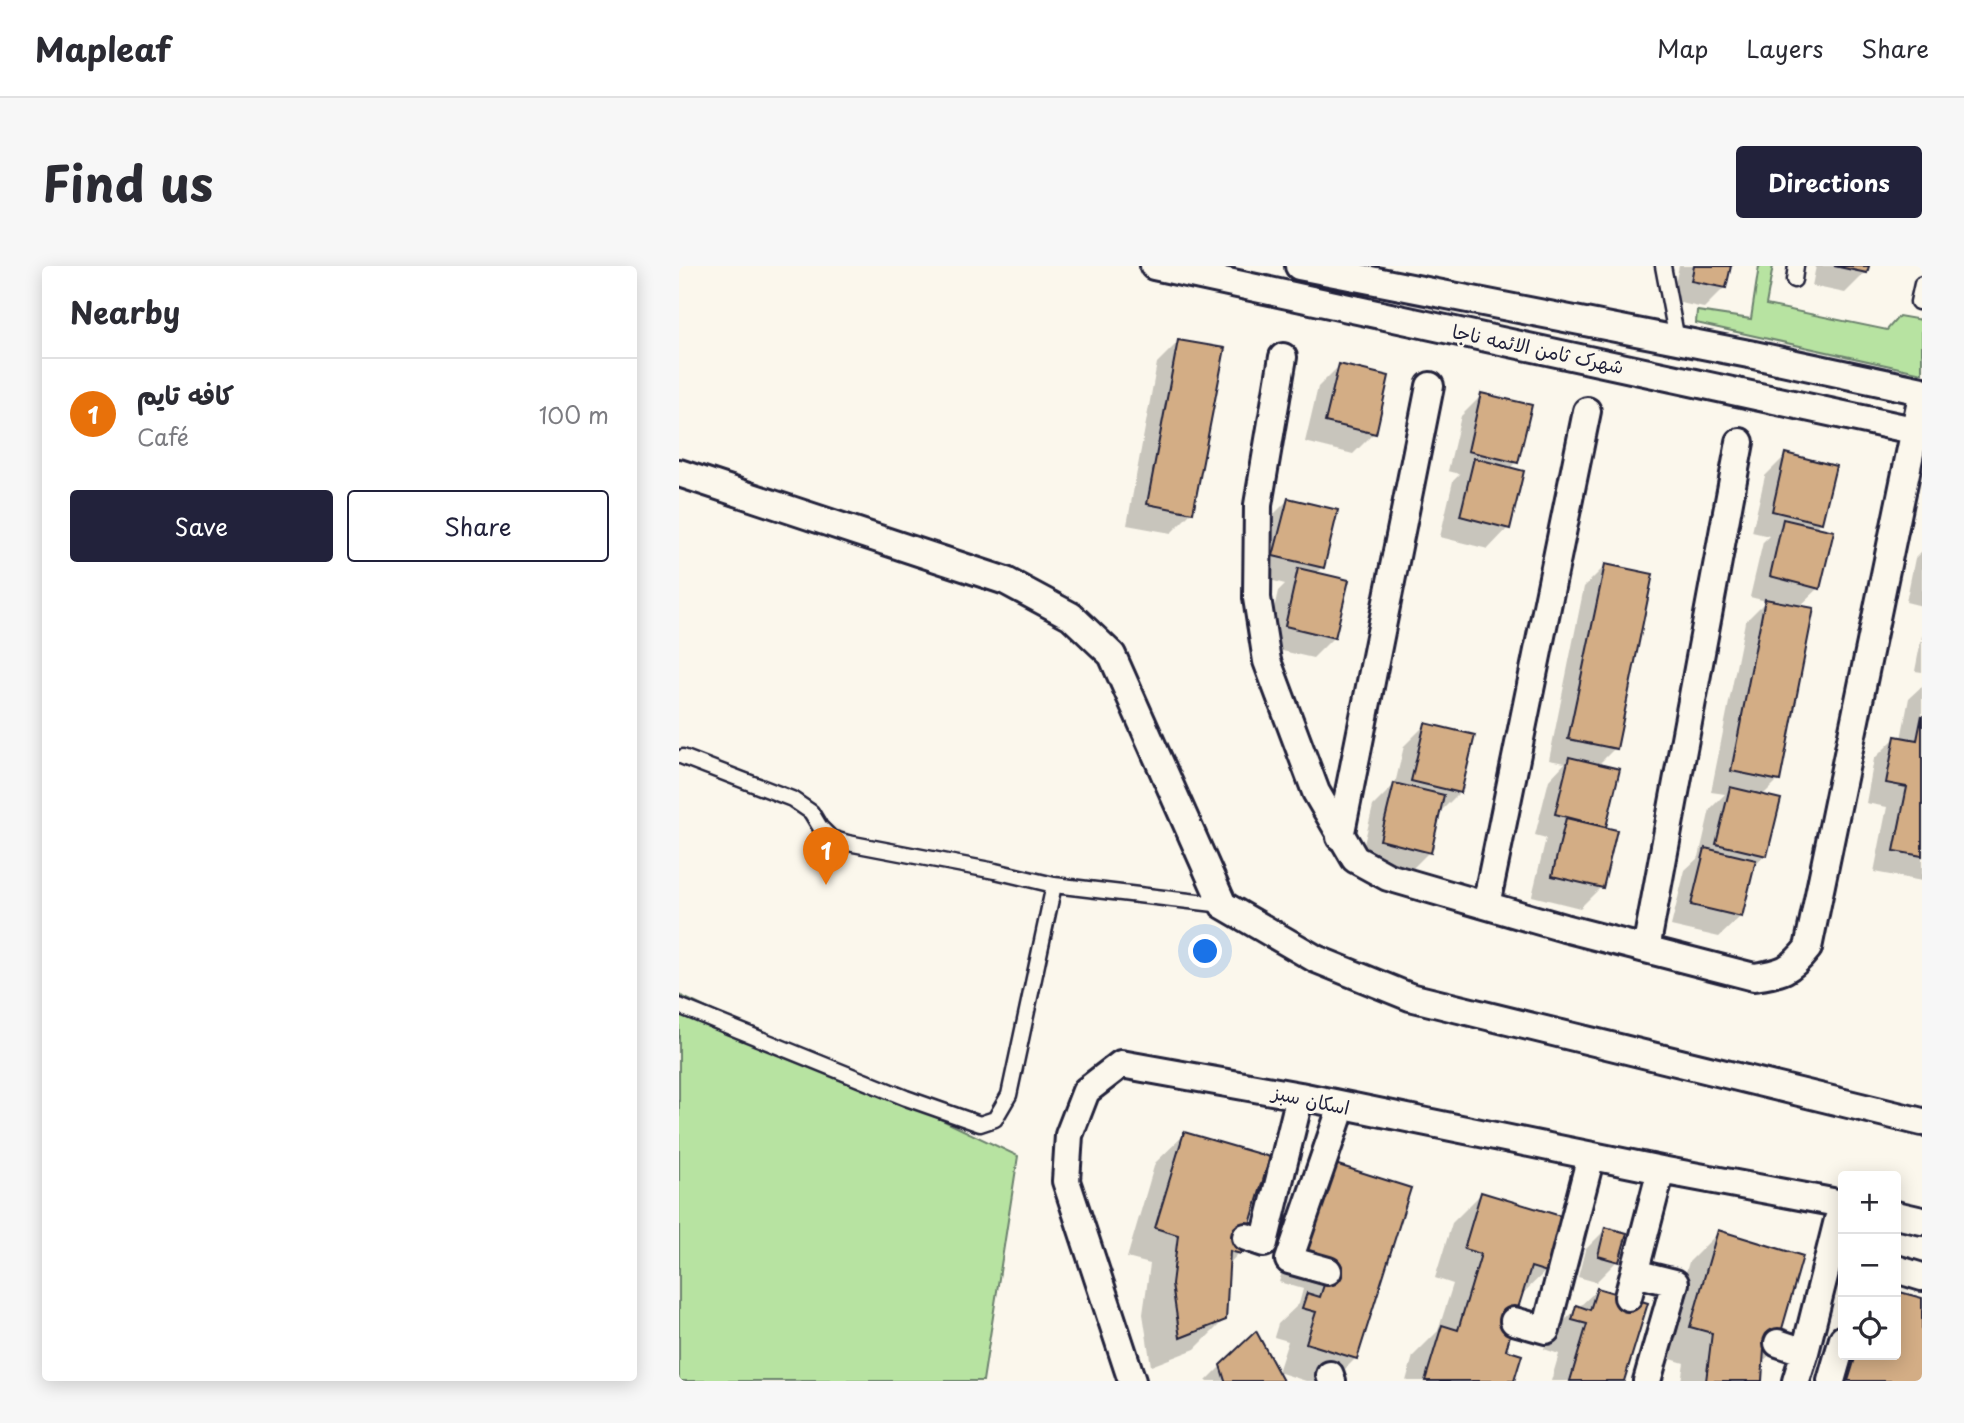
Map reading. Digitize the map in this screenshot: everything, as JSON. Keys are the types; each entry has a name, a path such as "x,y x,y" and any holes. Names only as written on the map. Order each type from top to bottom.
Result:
{"street":[{"name":"شهرک ثامن الائمه ناجا","path":"1154,266 1919,431"},
{"name":"شهرک ثامن الائمه ناجا","path":"1299,266 1677,340 1922,393"},
{"path":"1404,320 1413,288"},
{"path":"1283,357 1258,505 1257,598 1266,661 1315,792 1355,859 1388,877 1646,950 1754,976 1781,973 1796,963 1808,948 1919,431 1922,393"},
{"path":"1340,837 1430,386"},
{"path":"1486,905 1587,411"},
{"path":"1646,950 1740,442"},
{"path":"679,473 1006,581 1071,616 1112,655 1223,905 1316,959 1410,997 1922,1122"},
{"name":"اسکان سبز","path":"1132,1381 1066,1181 1069,1135 1086,1091 1121,1064 1300,1096 1661,1170 1838,1203"},
{"path":"1246,1237 1264,1243 1300,1096"},
{"path":"1328,1271 1289,1260 1342,1106"},
{"path":"1514,1321 1546,1330 1591,1156"},
{"path":"1647,1381 1675,1283 1631,1285 1661,1170"},
{"path":"1901,1217 1922,1221"},
{"path":"1796,1381 1838,1223"},
{"path":"1901,1271 1922,1277"},
{"path":"1778,1343 1805,1352"},
{"path":"1831,1381 1838,1356"}],"lane":[{"path":"1663,266 1677,340"},
{"path":"1918,302 1922,284"},
{"path":"683,757 793,799 811,811 820,827 831,838 1053,885 1223,905"},
{"path":"679,1006 905,1098 979,1125 995,1119 1009,1096 1053,885"}],"green space":[{"path":"1759,266 1773,266 1766,305 1887,330 1899,316 1922,320 1922,373 1696,323 1697,311 1751,319"},
{"path":"679,995 1018,1156 983,1381 679,1381"}],"building":[{"path":"1694,266 1731,266 1726,288 1691,281"},
{"path":"1834,266 1869,266 1867,273"},
{"path":"1178,340 1225,348 1193,513 1147,504"},
{"path":"1339,364 1389,376 1376,434 1325,422"},
{"path":"1481,393 1532,405 1518,463 1468,451"},
{"path":"1785,453 1836,466 1822,523 1772,511"},
{"path":"1474,458 1524,471 1510,529 1460,516"},
{"path":"1288,498 1338,510 1324,568 1273,556"},
{"path":"1783,519 1834,531 1820,589 1770,576"},
{"path":"1605,564 1653,574 1617,749 1568,739"},
{"path":"1298,568 1349,580 1335,638 1285,626"},
{"path":"1765,599 1814,608 1780,781 1731,771"},
{"path":"1922,715 1922,856 1894,851 1907,787 1886,783 1895,736 1917,740"},
{"path":"1425,723 1475,735 1461,793 1411,781"},
{"path":"1569,757 1620,769 1606,827 1555,814"},
{"path":"1394,783 1444,795 1431,853 1380,840"},
{"path":"1730,787 1781,799 1767,856 1716,844"},
{"path":"1566,818 1617,830 1603,888 1552,876"},
{"path":"1705,848 1756,860 1742,917 1691,905"},
{"path":"1184,1132 1270,1157 1241,1254 1230,1251 1226,1320 1180,1338 1172,1284 1178,1235 1155,1228"},
{"path":"1335,1164 1411,1188 1357,1359 1306,1343 1316,1312 1302,1308 1307,1293 1320,1297 1332,1260 1307,1252"},
{"path":"1481,1192 1564,1217 1547,1272 1531,1267 1514,1321 1506,1350 1522,1355 1514,1381 1425,1381 1442,1325 1458,1330 1481,1254 1464,1249"},
{"path":"1605,1227 1627,1233 1619,1262 1598,1256"},
{"path":"1718,1230 1803,1256 1775,1353 1764,1349 1762,1381 1706,1381 1712,1333 1690,1327"},
{"path":"1597,1288 1648,1303 1624,1381 1570,1381 1587,1324 1572,1320 1576,1305 1590,1310"},
{"path":"1901,1292 1922,1298 1922,1381 1848,1381 1854,1360 1901,1360"},
{"path":"1256,1331 1283,1381 1225,1381 1220,1365"}],"place":[{"name":"کافه تایم","path":"826,885"}]}
